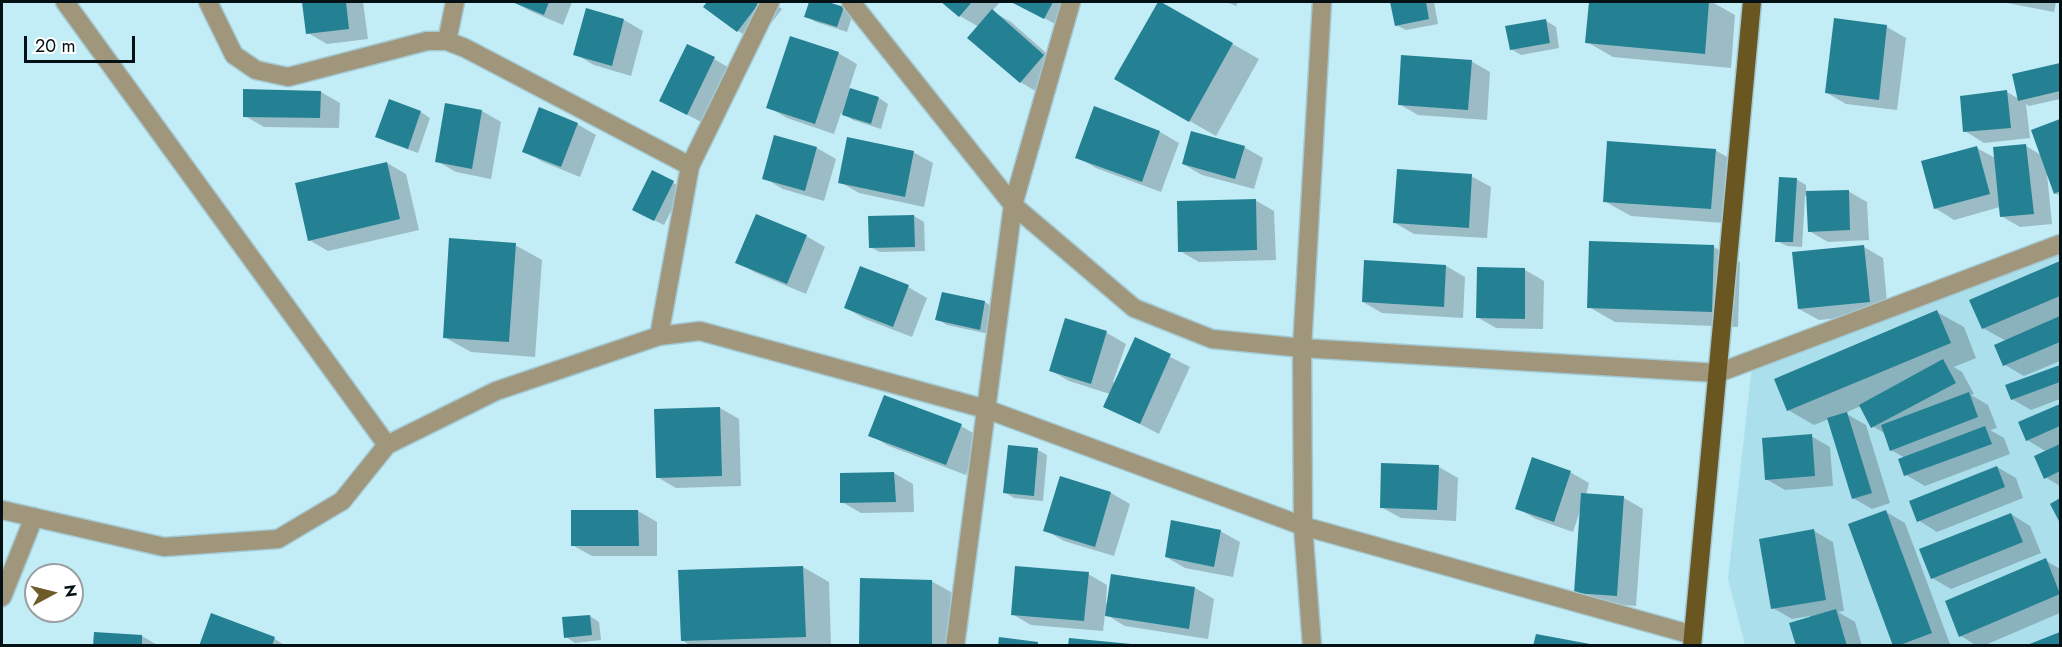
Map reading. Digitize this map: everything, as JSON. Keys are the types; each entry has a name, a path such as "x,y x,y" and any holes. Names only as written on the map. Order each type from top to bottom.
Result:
{"main road":[{"path":"1692,640 1752,2"}],"street":[{"path":"65,2 387,445"},
{"path":"208,2 234,55 256,70 288,76 427,41 447,41 465,48 690,166"},
{"path":"447,41 455,2"},
{"path":"659,336 690,166 770,2"},
{"path":"851,2 1013,205 1134,308 1212,339 1302,348 1718,374 2061,244"},
{"path":"955,645 1013,205 1071,2"},
{"path":"1312,645 1303,526 1302,348 1322,2"},
{"path":"2,510 164,547 278,539 342,501 387,445 496,391 659,336 700,331 986,409 1303,526 1692,640"},
{"path":"2,597 34,517"}],"shaded area":[{"path":"2060,240 2060,645 1745,645 1728,579 1752,366"}],"building":[{"path":"302,2 346,2 349,29 306,34"},
{"path":"512,2 549,2 544,15"},
{"path":"707,2 760,2 737,32 703,7"},
{"path":"809,2 828,2 844,7 837,27 804,17"},
{"path":"941,2 972,2 959,17"},
{"path":"1011,2 1053,2 1044,19"},
{"path":"1158,2 1233,43 1189,122 1114,79"},
{"path":"1390,2 1426,2 1429,19 1395,26"},
{"path":"1589,2 1709,2 1705,54 1585,43"},
{"path":"586,8 624,19 612,66 573,55"},
{"path":"992,9 1044,55 1020,83 967,38"},
{"path":"1834,18 1887,25 1879,100 1825,93"},
{"path":"1546,19 1550,43 1510,50 1505,26"},
{"path":"790,36 839,52 815,124 766,108"},
{"path":"687,44 715,57 687,115 659,101"},
{"path":"1401,55 1472,60 1468,110 1398,105"},
{"path":"2060,63 2060,91 2018,101 2012,74"},
{"path":"850,88 879,97 871,124 842,115"},
{"path":"243,89 321,91 320,118 243,117"},
{"path":"2007,90 2011,128 1963,132 1960,96"},
{"path":"389,99 421,111 408,149 375,137"},
{"path":"445,103 482,110 472,169 435,162"},
{"path":"1094,106 1160,131 1142,182 1075,158"},
{"path":"539,107 578,123 561,167 522,152"},
{"path":"2060,119 2060,191 2054,194 2031,130"},
{"path":"1191,131 1245,146 1235,179 1182,164"},
{"path":"774,135 817,147 805,191 762,179"},
{"path":"847,137 914,151 905,197 838,183"},
{"path":"1607,141 1716,149 1711,209 1603,202"},
{"path":"2026,144 2034,214 2000,217 1993,147"},
{"path":"1977,146 1990,194 1934,209 1921,161"},
{"path":"387,162 400,219 308,241 295,183"},
{"path":"1397,169 1472,174 1469,228 1393,223"},
{"path":"652,170 674,181 654,221 632,210"},
{"path":"1779,177 1797,178 1793,242 1775,242"},
{"path":"1849,190 1850,230 1808,232 1806,191"},
{"path":"1256,199 1257,250 1178,252 1177,201"},
{"path":"756,214 807,235 787,284 735,263"},
{"path":"914,215 915,247 869,248 868,216"},
{"path":"449,238 516,243 509,342 443,338"},
{"path":"1589,241 1714,245 1712,312 1587,308"},
{"path":"1864,245 1870,302 1798,309 1792,252"},
{"path":"1364,260 1446,265 1444,307 1362,302"},
{"path":"2060,261 2060,296 1982,329 1969,300"},
{"path":"860,266 909,285 893,327 844,308"},
{"path":"1477,267 1525,268 1525,319 1476,318"},
{"path":"942,292 985,301 980,330 935,320"},
{"path":"1937,310 1951,343 1787,411 1774,379"},
{"path":"2060,316 2060,342 2003,366 1994,345"},
{"path":"1065,318 1107,331 1091,384 1049,371"},
{"path":"1135,337 1171,354 1140,424 1103,407"},
{"path":"1943,359 1956,383 1871,428 1859,405"},
{"path":"2060,365 2060,382 2011,400 2005,385"},
{"path":"1969,392 1978,417 1890,451 1881,425"},
{"path":"884,395 962,424 946,465 868,436"},
{"path":"2060,404 2060,426 2026,441 2018,422"},
{"path":"720,407 722,476 656,478 654,409"},
{"path":"1847,412 1872,493 1852,499 1827,418"},
{"path":"1985,426 1992,444 1904,476 1898,459"},
{"path":"1812,434 1815,476 1765,480 1762,438"},
{"path":"2060,444 2060,471 2044,479 2034,456"},
{"path":"1008,445 1038,448 1034,496 1003,493"},
{"path":"1532,457 1571,471 1554,522 1515,509"},
{"path":"1381,463 1439,465 1437,510 1380,508"},
{"path":"1997,466 2005,487 1917,522 1909,501"},
{"path":"894,472 896,502 840,503 840,473"},
{"path":"1060,476 1111,492 1095,547 1043,531"},
{"path":"1581,493 1624,496 1617,596 1574,593"},
{"path":"2060,498 2060,523 2050,504"},
{"path":"571,510 638,510 639,546 571,546"},
{"path":"1886,510 1932,633 1897,646 1893,646 1848,524"},
{"path":"2011,513 2023,542 1931,579 1919,549"},
{"path":"1171,520 1221,530 1214,567 1165,557"},
{"path":"1814,529 1826,600 1771,609 1759,539"},
{"path":"2046,558 2060,594 1959,637 1945,601"},
{"path":"803,566 806,637 681,641 678,570"},
{"path":"1015,566 1089,572 1084,621 1011,615"},
{"path":"1111,574 1195,587 1189,629 1105,616"},
{"path":"860,578 932,580 932,646 859,646"},
{"path":"1836,609 1847,646 1796,646 1789,623"},
{"path":"211,613 275,637 272,646 199,646"},
{"path":"590,615 592,635 564,638 562,617"},
{"path":"94,632 142,635 142,646 93,646"},
{"path":"2060,632 2060,646 2027,646 2027,645"},
{"path":"1536,634 1590,644 1590,646 1533,646"},
{"path":"999,637 1038,642 1038,646 998,646"},
{"path":"1069,638 1131,644 1131,646 1068,646"}]}
